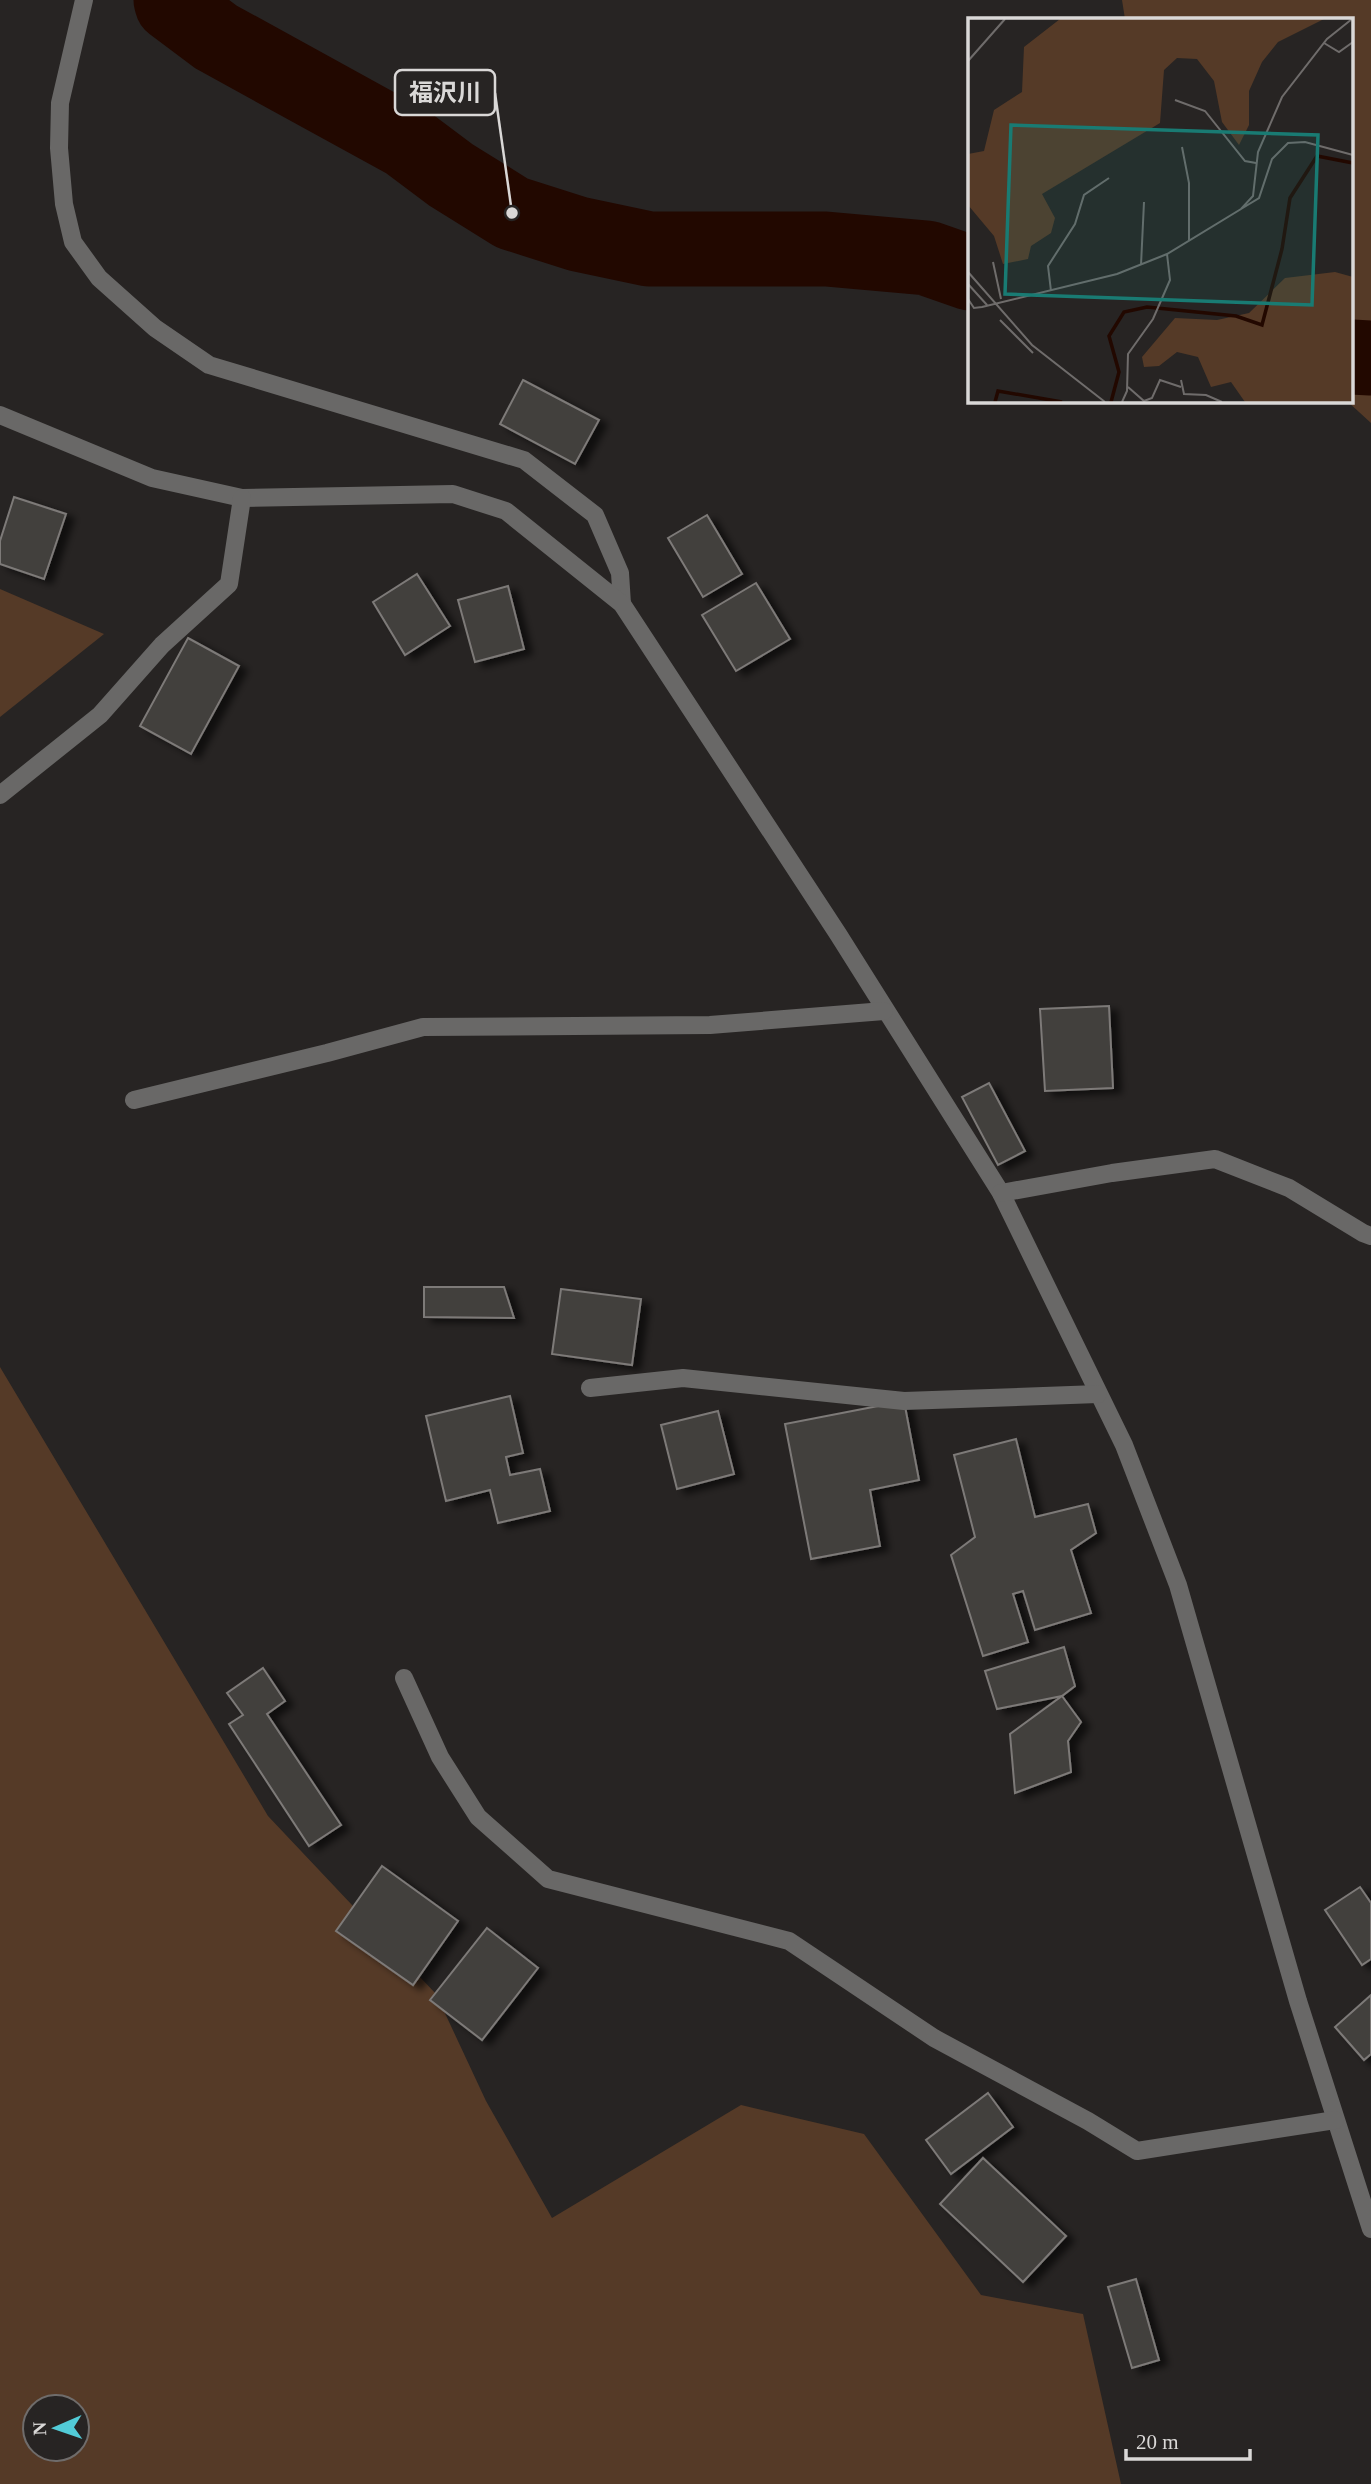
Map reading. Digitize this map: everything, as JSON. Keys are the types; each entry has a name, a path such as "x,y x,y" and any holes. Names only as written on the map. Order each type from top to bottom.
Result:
{"street":[{"path":"84,0 60,103 59,148 64,204 73,242 99,278 155,328 209,365 524,460 595,515 620,572 622,604"},
{"path":"0,415 152,478 242,498 453,494 506,511 622,604 823,911 1001,1193 1124,1446 1178,1585 1298,2001 1371,2229"},
{"path":"0,795 100,715 162,645 229,584 242,498"},
{"path":"134,1100 423,1027 710,1025 884,1011"},
{"path":"1001,1193 1215,1159 1289,1188 1371,1236"},
{"path":"590,1388 683,1378 904,1401 1098,1394"},
{"path":"404,1678 440,1757 478,1818 548,1879 789,1941 934,2038 1088,2121 1136,2151 1335,2120"}],"shaded area":[{"path":"1122,0 1371,0 1371,423 1348,402 1354,402 1354,18 1125,18"},
{"path":"0,589 104,634 0,717"},
{"path":"0,1367 268,1816 436,1994 486,2101 552,2218 741,2105 864,2134 981,2295 1083,2314 1121,2484 0,2484"}],"building":[{"path":"523,380 599,420 575,464 500,424"},
{"path":"14,497 66,514 44,579 0,564 0,541"},
{"path":"707,515 742,574 703,597 668,538"},
{"path":"417,574 450,626 405,655 373,602"},
{"path":"756,583 790,639 736,671 702,615"},
{"path":"508,586 524,649 475,662 458,600"},
{"path":"188,638 239,666 191,754 140,726"},
{"path":"1109,1006 1113,1088 1045,1091 1040,1009"},
{"path":"989,1083 1025,1151 998,1165 962,1097"},
{"path":"424,1287 504,1287 514,1318 424,1317"},
{"path":"561,1289 641,1299 632,1365 552,1354"},
{"path":"510,1396 523,1453 506,1457 510,1475 540,1469 550,1511 498,1523 490,1490 446,1501 426,1416"},
{"path":"904,1401 919,1480 870,1490 880,1546 811,1559 785,1424"},
{"path":"718,1411 734,1474 677,1489 661,1425"},
{"path":"1016,1439 1035,1517 1088,1504 1096,1533 1071,1550 1091,1613 1035,1630 1023,1591 1013,1594 1028,1642 983,1656 951,1555 975,1537 954,1455"},
{"path":"1064,1647 1075,1686 1062,1696 997,1709 985,1671"},
{"path":"263,1668 285,1701 267,1714 341,1825 309,1846 229,1724 243,1715 227,1693"},
{"path":"1062,1696 1081,1722 1068,1741 1071,1772 1015,1793 1010,1734"},
{"path":"382,1866 458,1921 413,1985 336,1931"},
{"path":"1360,1887 1371,1903 1371,1959 1362,1965 1325,1910"},
{"path":"487,1928 538,1968 482,2040 430,2000"},
{"path":"1371,1995 1371,2054 1364,2060 1335,2027"},
{"path":"988,2093 1013,2127 951,2174 926,2140"},
{"path":"983,2158 1066,2236 1023,2282 940,2204"},
{"path":"1136,2279 1159,2360 1132,2368 1108,2287"}],"waterway":[{"path":"171,0 172,4 216,37 407,142 451,175 512,213 578,234 649,249 826,249 927,258 968,272"},
{"path":"1354,357 1371,358"}],"place":[{"name":"福沢川","path":"512,213"}]}
